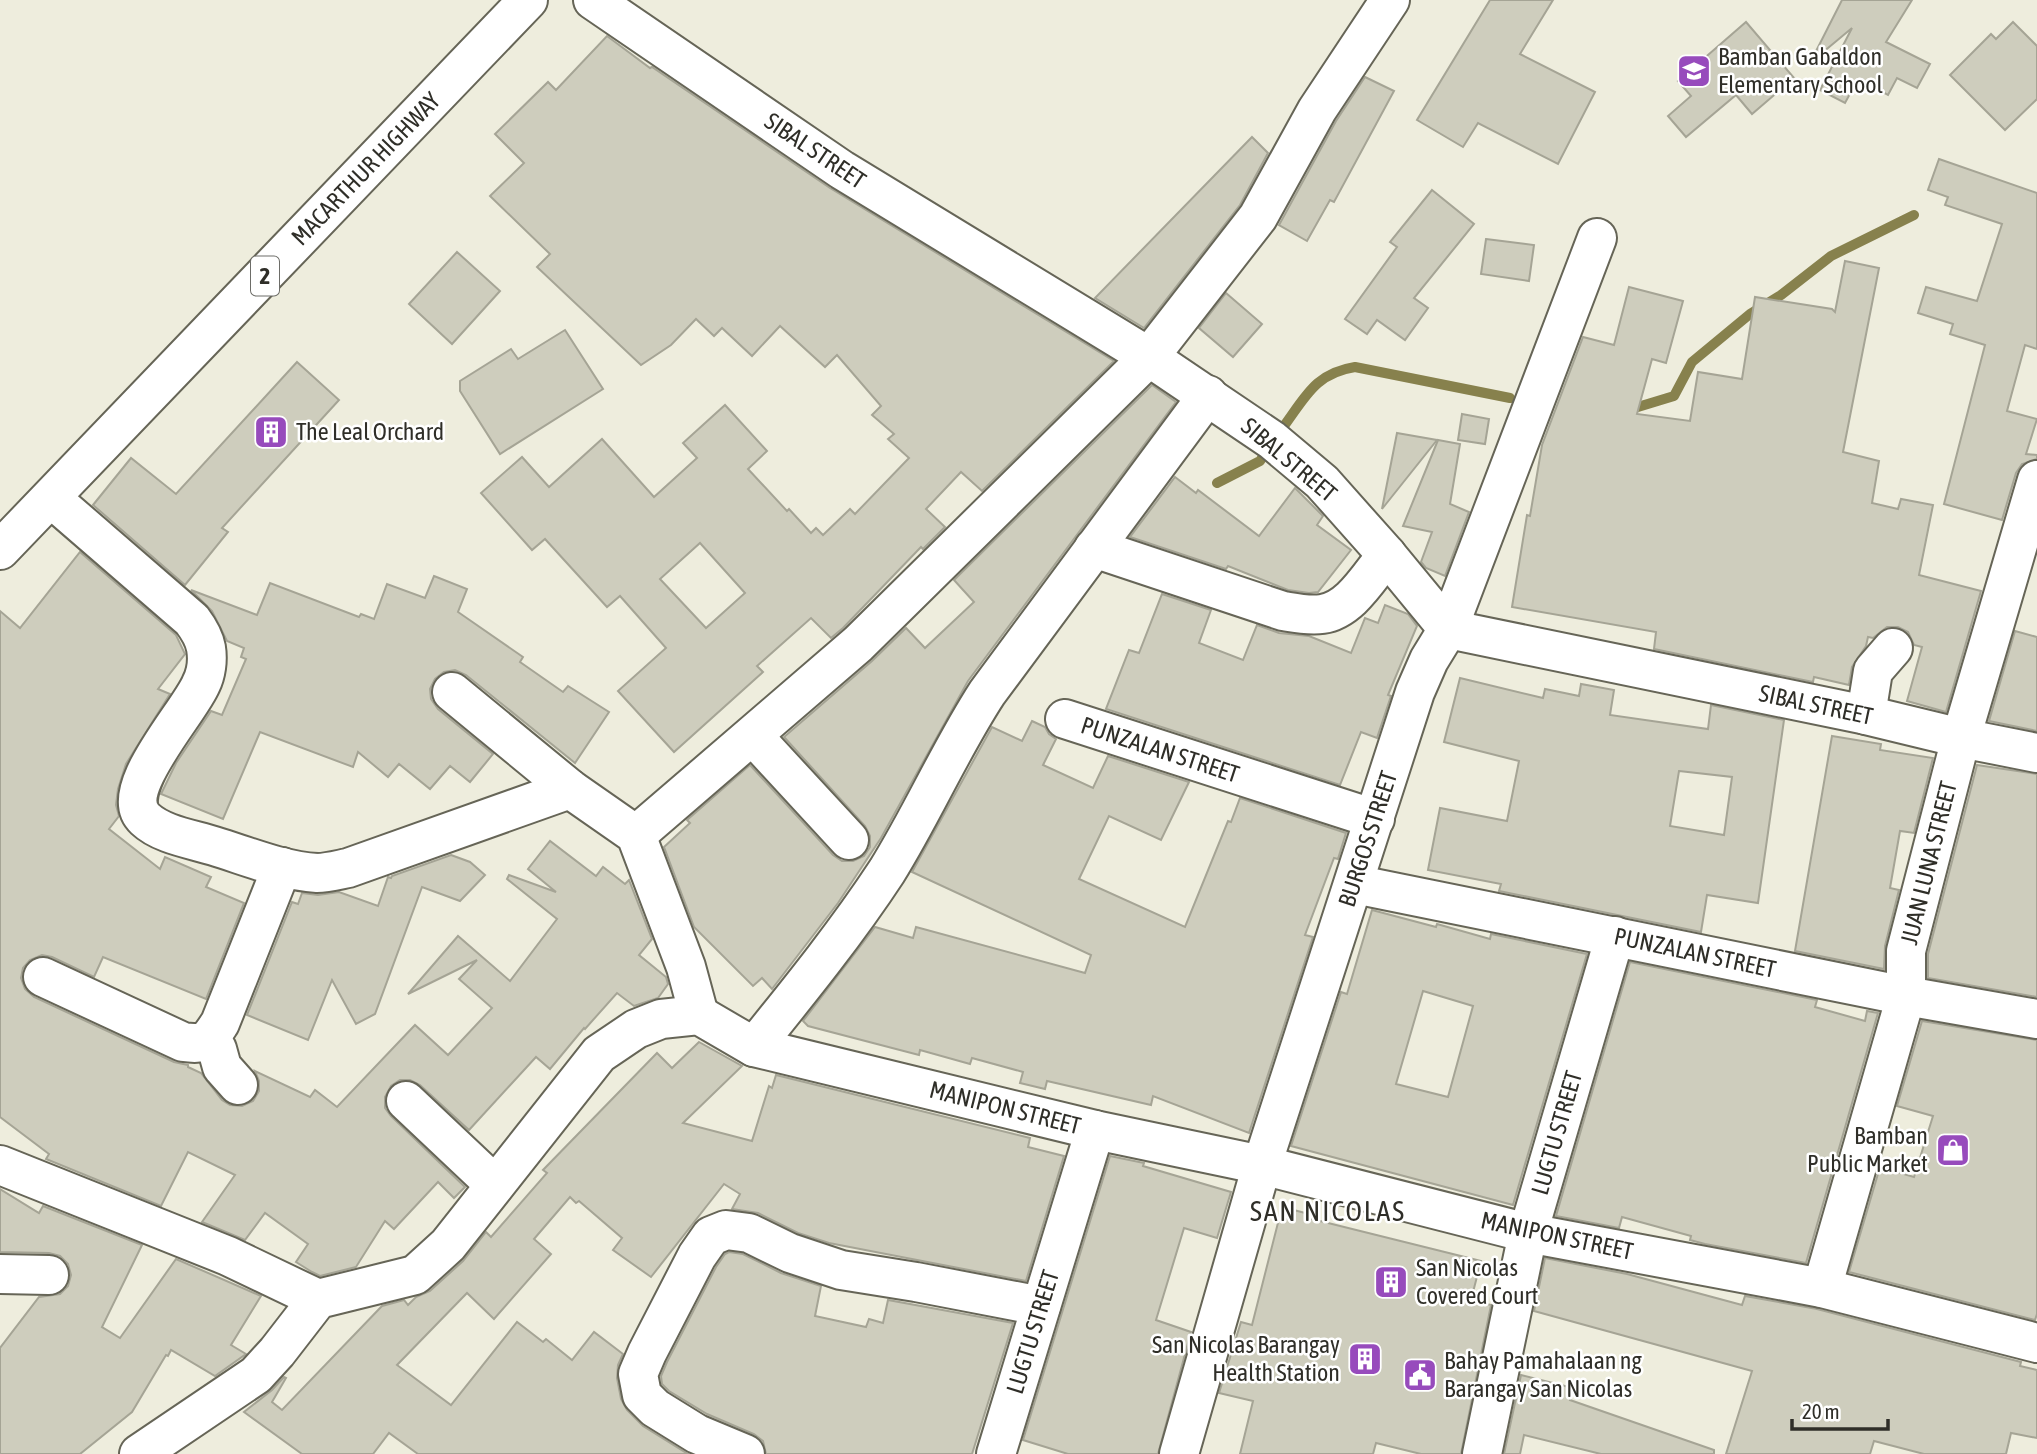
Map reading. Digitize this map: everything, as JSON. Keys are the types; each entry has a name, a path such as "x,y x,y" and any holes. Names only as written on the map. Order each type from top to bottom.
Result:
{"main road":[{"name":"MACARTHUR HIGHWAY","path":"0,550 528,0"},
{"name":"SIBAL STREET","path":"593,0 842,170 1149,357 1272,440 1322,482 1448,629 2037,752"},
{"path":"636,835 858,644 1149,357 1258,217 1317,110 1390,0"},
{"name":"BURGOS STREET","path":"1178,1454 1262,1165 1415,692 1429,660 1448,629 1597,238"},
{"path":"754,1047 816,970 886,871 987,693 1208,395"},
{"name":"JUAN LUNA STREET","path":"1822,1288 1906,996 1906,951 1961,738 2037,480"},
{"path":"51,498 192,620 202,635 206,648 202,684 194,700 155,755 139,788 137,804 143,818 161,829 282,867 318,873 348,868 570,789"},
{"path":"1094,548 1283,611 1308,615 1337,610 1349,601 1387,555"},
{"path":"1866,715 1873,671 1893,649"},
{"path":"0,1165 228,1256 318,1299 415,1275 448,1245 599,1054 627,1034 648,1024 661,1019 699,1015 686,967 636,835 570,789 452,692"},
{"name":"PUNZALAN STREET","path":"1065,719 1375,819"},
{"path":"752,736 849,840"},
{"path":"43,977 183,1042 198,1044 209,1039 220,1023 282,867"},
{"name":"PUNZALAN STREET","path":"1354,884 1906,996 2037,1019"},
{"name":"LUGTU STREET","path":"1482,1454 1528,1233 1615,936"},
{"name":"MANIPON STREET","path":"699,1015 754,1047 1095,1130 1262,1165 1528,1233 1822,1288 2037,1343"},
{"path":"209,1039 217,1049 227,1075 238,1085"},
{"path":"406,1101 495,1185"},
{"name":"LUGTU STREET","path":"996,1454 1095,1130"},
{"path":"745,1454 697,1434 655,1408 642,1395 638,1374 697,1256 711,1236 726,1230 749,1233 790,1253 841,1270 1041,1306"},
{"path":"0,1274 49,1275"},
{"path":"139,1454 256,1375 318,1299"}],"building":[{"path":"1490,0 1553,0 1520,54 1595,92 1558,164 1478,123 1463,147 1417,120"},
{"path":"1842,0 1912,0 1886,42 1930,64 1917,88 1897,78 1888,95 1858,79 1845,103 1820,90 1852,28 1810,63"},
{"path":"1746,22 1794,78 1752,114 1736,95 1686,137 1668,116 1691,96 1678,81"},
{"path":"2013,22 2037,46 2037,99 2005,130 1950,75 1991,34 1996,39"},
{"path":"607,36 650,68 830,188 1114,361 982,491 961,472 926,509 945,527 923,549 921,547 843,628 831,638 811,618 757,666 763,672 674,752 618,691 666,648 620,596 607,607 545,539 532,550 481,493 522,457 549,487 602,439 654,497 697,458 683,443 725,405 767,451 748,469 811,533 816,528 823,535 850,509 855,514 909,458 888,439 894,434 872,415 881,406 837,355 825,367 780,326 752,356 722,328 714,336 696,319 671,345 641,365 537,267 550,254 490,196 524,163 495,134 548,82 556,90","holes":["700,543 745,593 706,628 660,579"]},
{"path":"1365,77 1394,91 1334,202 1330,200 1307,241 1279,225 1336,121"},
{"path":"1252,137 1268,153 1240,205 1144,328 1095,298"},
{"path":"1939,159 2037,193 2037,349 2025,345 2007,411 2037,419 2026,454 2037,455 2037,459 2022,464 2016,473 2002,520 1944,504 1985,345 1950,334 1953,324 1918,313 1926,287 1977,301 2002,224 1945,205 1948,197 1928,190"},
{"path":"1432,190 1474,224 1414,298 1428,308 1405,340 1377,320 1367,334 1345,319 1397,247 1390,242"},
{"path":"1486,239 1534,245 1529,281 1481,274"},
{"path":"457,252 500,291 452,344 409,304"},
{"path":"1845,261 1879,268 1843,452 1879,461 1872,503 1898,509 1901,499 1933,505 1919,575 1981,591 1946,712 1907,701 1922,647 1914,645 1908,632 1898,627 1887,627 1873,638 1868,637 1866,646 1852,667 1849,685 1814,677 1813,682 1654,649 1656,632 1512,607 1542,445 1583,337 1614,345 1629,287 1683,301 1666,363 1652,359 1637,414 1690,421 1698,372 1742,379 1755,297 1832,309 1835,312"},
{"path":"1226,293 1262,324 1233,357 1199,328"},
{"path":"565,330 603,389 500,454 460,391 460,381 511,349 518,359"},
{"path":"297,362 339,400 222,528 228,532 185,585 93,505 131,458 176,494"},
{"path":"1152,385 1176,402 968,681 881,838 838,903 772,989 762,978 753,986 694,927 664,847 690,823 687,820 750,765 833,855 842,861 853,861 864,856 870,847 870,836 865,826 784,737 906,628 925,648 974,602 954,580"},
{"path":"1462,414 1489,419 1485,444 1458,440"},
{"path":"1397,433 1437,440 1382,509"},
{"path":"1438,440 1460,444 1450,504 1469,512 1445,576 1426,568 1421,562 1432,532 1403,526"},
{"path":"1175,477 1196,493 1198,490 1259,536 1295,488 1323,516 1317,525 1351,550 1318,592 1309,593 1288,590 1228,566 1226,569 1130,537"},
{"path":"80,552 176,635 185,654 158,689 170,694 126,764 118,789 116,805 119,816 109,829 160,869 165,857 211,877 206,887 244,903 206,999 103,957 94,977 42,955 30,960 23,968 21,978 25,989 34,997 174,1062 188,1065 201,1073 222,1100 230,1105 242,1106 253,1101 259,1091 255,1071 310,1097 315,1090 337,1107 415,1025 448,1055 492,1008 459,979 477,960 408,994 458,936 510,981 557,919 507,879 509,875 556,892 528,869 550,841 596,876 603,867 625,884 629,880 652,939 639,955 666,977 668,984 658,998 634,1006 617,993 550,1069 536,1057 469,1130 420,1085 410,1080 400,1080 391,1086 385,1097 385,1108 465,1187 454,1198 438,1182 394,1229 385,1221 356,1267 320,1276 312,1272 296,1262 308,1244 265,1213 245,1240 202,1222 235,1175 188,1152 161,1206 46,1159 49,1154 0,1117 0,611 20,628"},
{"path":"434,576 467,589 458,612 523,657 520,662 563,692 568,686 609,712 575,763 466,675 455,670 444,672 435,679 430,689 431,699 438,709 493,754 470,782 450,766 430,789 399,764 388,777 358,752 353,767 260,732 223,819 161,794 176,763 211,711 222,715 246,659 241,657 244,648 227,641 212,611 191,590 257,615 270,583 359,617 361,614 374,619 387,584 425,598"},
{"path":"1162,594 1211,610 1199,643 1243,660 1257,625 1279,633 1309,636 1351,653 1365,618 1378,623 1385,605 1408,614 1417,626 1388,695 1391,696 1377,738 1361,732 1340,785 1106,709 1129,650 1139,653"},
{"path":"2015,631 2037,637 2037,731 1989,721"},
{"path":"1460,678 1543,698 1545,689 1579,696 1581,684 1614,690 1610,715 1708,729 1711,705 1784,720 1758,903 1707,895 1701,932 1499,891 1501,884 1428,870 1440,808 1507,821 1519,761 1444,742","holes":["1679,771 1732,777 1724,835 1670,826"]},
{"path":"1032,721 1045,727 1056,739 1043,765 1093,788 1108,756 1189,782 1161,840 1109,816 1079,879 1185,927 1240,798 1346,833 1338,859 1334,858 1305,935 1313,937 1249,1133 1153,1096 1151,1105 1047,1081 1045,1089 1020,1083 1023,1072 972,1058 970,1064 920,1050 919,1055 808,1026 803,1021 875,927 913,938 916,927 1085,973 1091,955 912,872 992,727 1022,741"},
{"path":"1832,736 1881,744 1880,750 1933,758 1914,833 1900,831 1890,888 1899,890 1885,946 1884,969 1795,951"},
{"path":"1977,765 2037,774 2037,997 1928,978 1928,954"},
{"path":"451,855 470,862 485,875 460,901 422,887 375,1014 356,1024 332,980 308,1040 247,1015 292,902 298,904 302,893 318,895 339,892 378,906 388,877"},
{"path":"1372,910 1490,939 1491,934 1587,954 1513,1205 1291,1146 1341,992 1347,994","holes":["1423,991 1473,1006 1448,1097 1396,1084"]},
{"path":"1630,962 1817,1000 1815,1007 1865,1021 1867,1011 1878,1013 1806,1263 1705,1244 1690,1240 1691,1236 1622,1217 1619,1228 1556,1216"},
{"name":"Bamban Public Market","path":"1922,1021 2037,1040 2035,1320 1849,1272 1880,1167 1914,1177 1933,1116 1897,1106"},
{"path":"699,1042 742,1066 683,1123 752,1141 769,1086 772,1088 776,1075 1030,1138 1028,1147 1064,1156 1026,1281 829,1243 798,1233 758,1213 732,1209 740,1194 724,1184 651,1277 613,1250 622,1238 579,1201 576,1203 570,1197 534,1239 551,1254 494,1319 467,1293 397,1365 451,1405 517,1322 543,1342 546,1339 572,1360 594,1332 623,1354 618,1365 617,1378 621,1399 627,1410 643,1426 688,1454 418,1454 389,1433 373,1454 302,1454 244,1412 284,1377 286,1378 272,1402 282,1410 382,1306 404,1300 408,1305 416,1297 430,1291 463,1261 486,1232 491,1237 547,1173 543,1170 657,1053 672,1068"},
{"path":"1110,1156 1144,1163 1143,1166 1231,1192 1217,1238 1184,1228 1156,1320 1191,1332 1158,1454 1068,1454 1023,1440"},
{"path":"0,1189 39,1213 43,1206 142,1245 102,1327 120,1338 176,1259 261,1296 231,1345 246,1354 215,1376 171,1350 132,1412 80,1454 0,1454 0,1348 39,1297 60,1294 68,1286 71,1275 68,1264 60,1256 49,1253 0,1252"},
{"path":"1282,1207 1313,1215 1312,1219 1481,1261 1471,1300 1491,1305 1461,1454 1421,1454 1376,1443 1373,1454 1240,1454 1253,1401 1219,1393 1241,1322 1252,1325"},
{"path":"729,1252 743,1254 781,1273 821,1286 815,1316 866,1327 869,1319 883,1323 888,1300 1013,1323 972,1454 766,1454 763,1441 754,1434 707,1414 669,1391 662,1384 661,1376 667,1362 716,1267"},
{"path":"1545,1258 1627,1274 1742,1305 1745,1296 1817,1309 2021,1362 2020,1366 2037,1370 2037,1438 2011,1433 2006,1454 1924,1454 1874,1441 1870,1454 1726,1454 1752,1371 1534,1311"},
{"path":"1521,1375 1573,1388 1570,1400 1714,1450 1714,1454 1601,1454 1524,1435 1520,1454 1504,1454"}],"waterway":[{"path":"1628,410 1674,396 1692,362 1750,314 1781,295 1831,256 1914,215"},
{"path":"1284,426 1321,380 1355,367 1510,398"},
{"path":"1217,483 1260,461 1268,449"}],"place":[{"name":"Bamban Gabaldon Elementary School","path":"1694,71"},
{"name":"The Leal Orchard","path":"271,432"},
{"name":"Bamban Public Market","path":"1953,1150"},
{"name":"San Nicolas Covered Court","path":"1391,1282"},
{"name":"San Nicolas Barangay Health Station","path":"1365,1359"},
{"name":"Bahay Pamahalaan ng Barangay San Nicolas","path":"1420,1375"}],"district":[{"name":"SAN NICOLAS","path":"1328,1211"}]}
